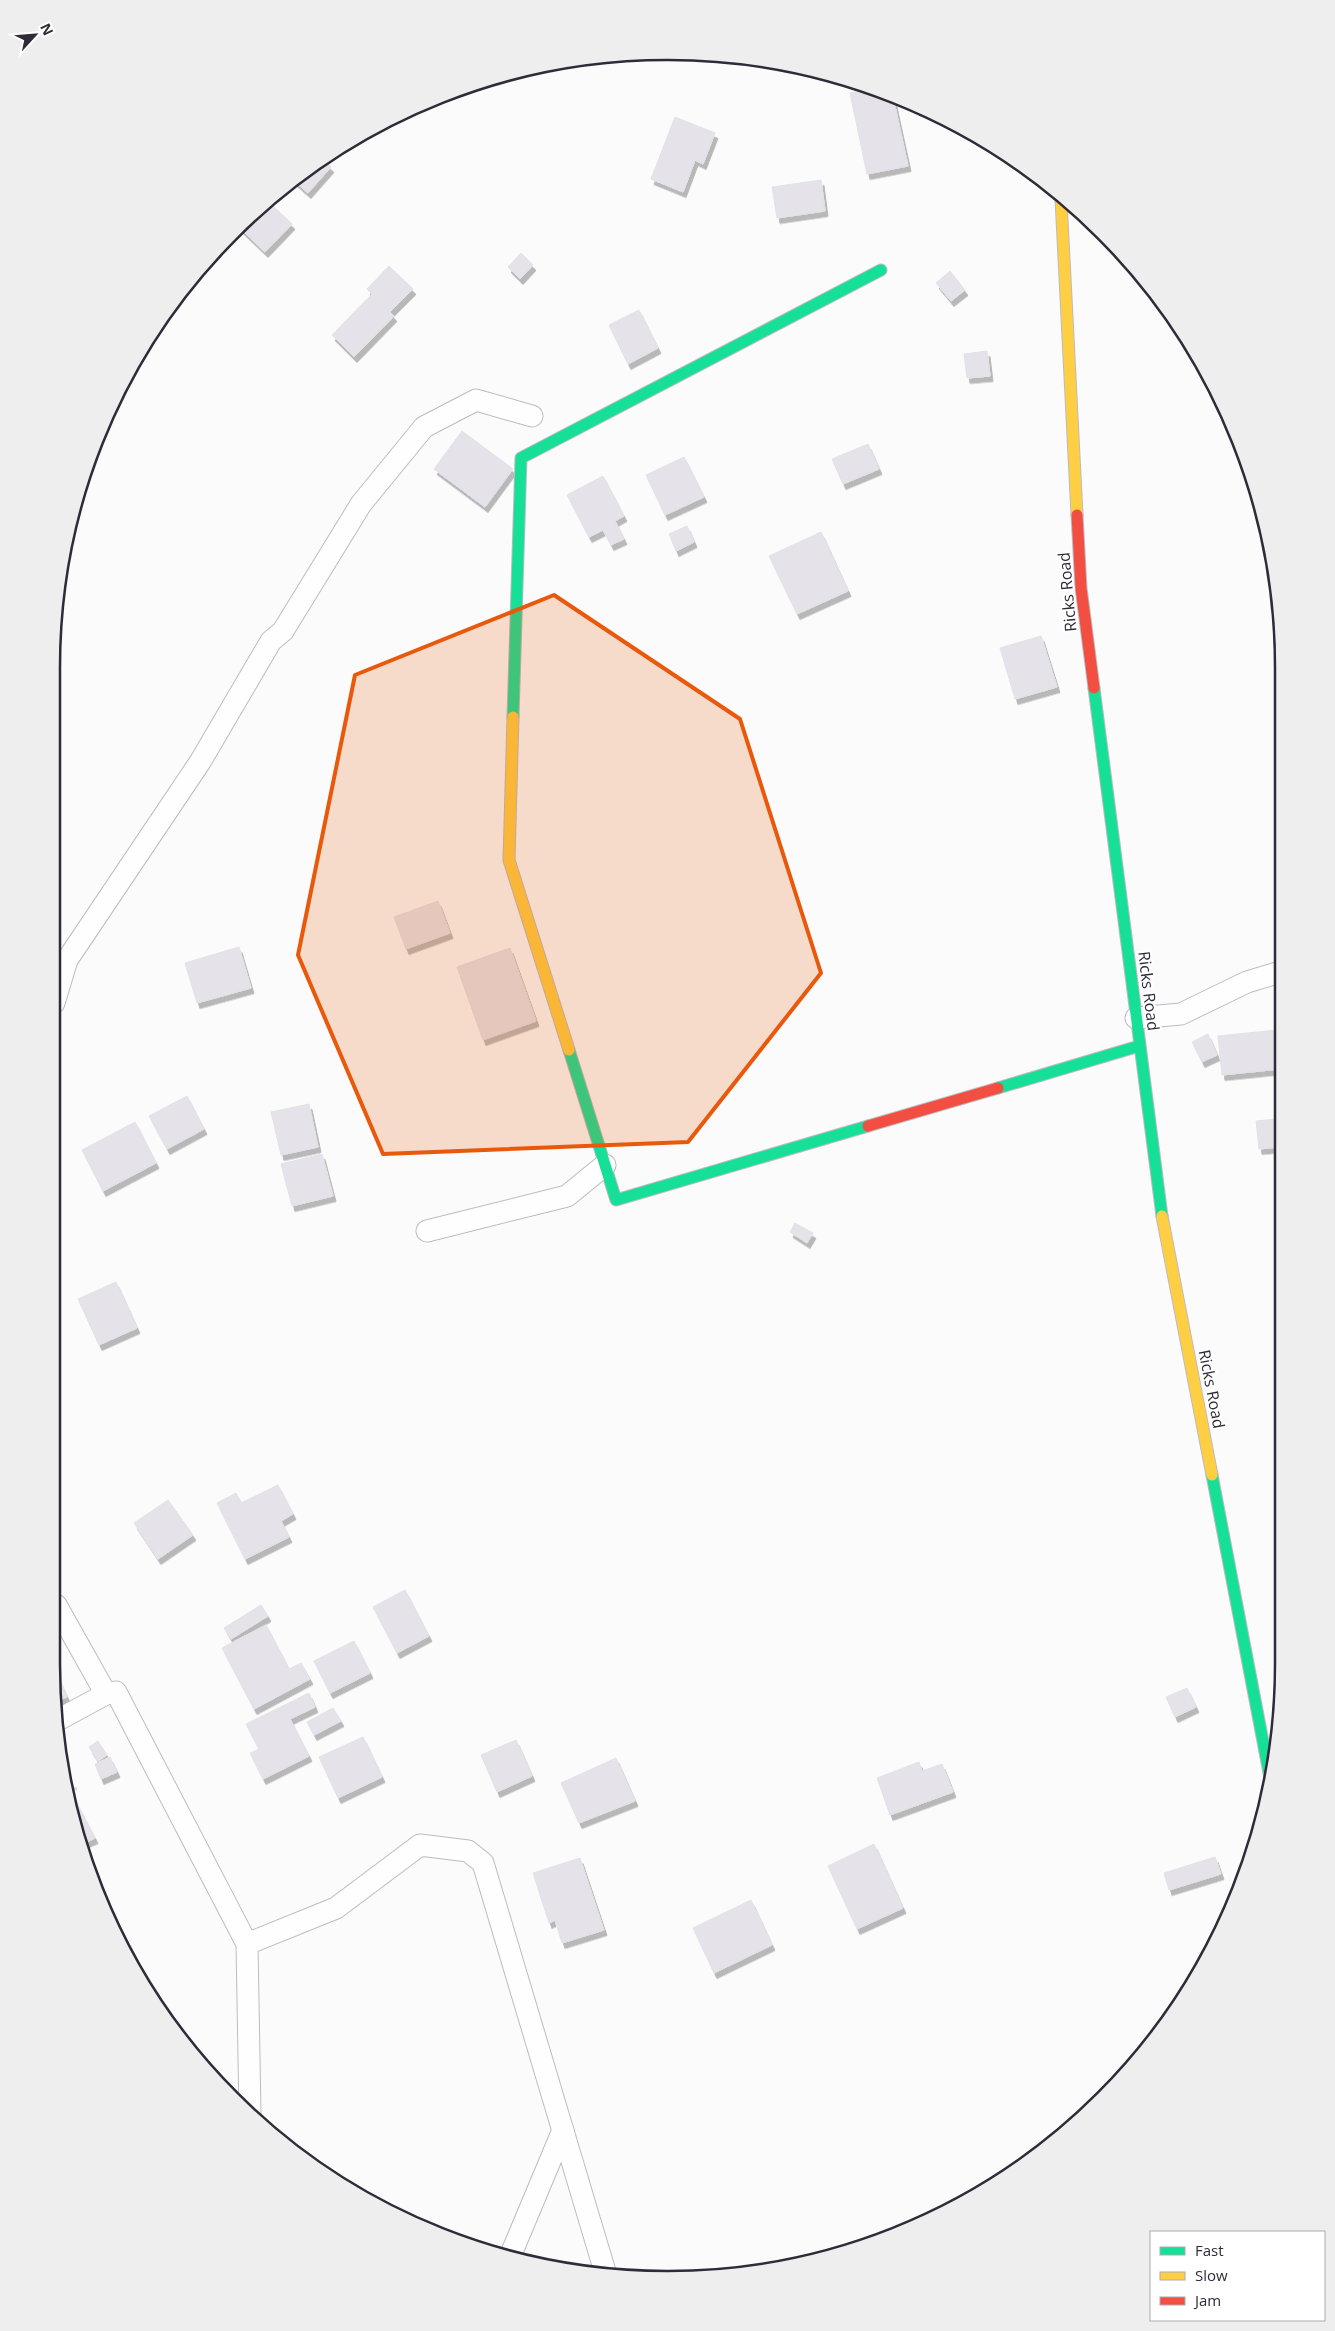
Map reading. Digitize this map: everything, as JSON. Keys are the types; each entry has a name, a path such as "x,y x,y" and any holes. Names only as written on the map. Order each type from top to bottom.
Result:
{"street":[{"name":"Ricks Road","path":"1061,206 1081,588 1158,1194 1267,1761"},
{"path":"881,270 520,458 509,860 616,1200 1139,1046"},
{"path":"60,983 67,960 200,762 271,641 283,631 361,504 424,427 476,400 532,416"},
{"path":"1136,1018 1181,1014 1247,982 1275,974"},
{"path":"427,1231 567,1196 605,1165"},
{"path":"60,1611 106,1694"},
{"path":"62,1718 106,1694 116,1692 247,1944 250,2104"},
{"path":"247,1944 336,1908 420,1845 468,1851 483,1863 604,2268"},
{"path":"513,2251 563,2130"}],"highlighted area":[{"path":"554,595 740,719 821,973 688,1142 383,1154 298,955 355,675"}],"building":[{"path":"860,91 895,104 908,166 867,174 850,93"},
{"path":"675,117 715,133 703,164 695,160 683,192 651,179"},
{"path":"327,164 331,167 308,193 299,185"},
{"path":"821,180 825,211 777,218 772,187"},
{"path":"273,206 292,224 265,252 244,232"},
{"path":"521,253 533,265 520,279 508,267"},
{"path":"389,266 413,289 390,312 367,289"},
{"path":"950,271 965,290 951,301 936,283"},
{"path":"372,294 394,316 354,357 332,335"},
{"path":"639,310 658,348 628,364 609,325"},
{"path":"987,351 990,376 967,378 964,354"},
{"path":"462,431 513,469 485,507 434,469"},
{"path":"868,444 879,469 843,484 832,459"},
{"path":"684,457 704,497 665,515 646,475"},
{"path":"603,476 624,516 615,521 624,539 611,545 603,530 589,537 567,495"},
{"path":"687,526 694,542 676,551 669,534"},
{"path":"821,532 848,591 797,614 769,556"},
{"path":"1041,636 1057,687 1015,699 1000,648"},
{"path":"438,901 450,933 406,949 394,917"},
{"path":"239,947 251,988 197,1003 185,963"},
{"path":"510,948 536,1021 483,1040 457,967"},
{"path":"1275,1030 1275,1070 1222,1075 1218,1036"},
{"path":"1208,1034 1217,1055 1202,1062 1192,1042"},
{"path":"187,1096 204,1129 167,1149 149,1116"},
{"path":"309,1104 318,1147 281,1155 271,1112"},
{"path":"1275,1119 1275,1147 1259,1149 1256,1121"},
{"path":"135,1122 156,1163 103,1191 82,1150"},
{"path":"322,1154 333,1196 292,1206 281,1164"},
{"path":"795,1223 813,1233 807,1243 790,1232"},
{"path":"116,1282 137,1328 99,1345 78,1299"},
{"path":"278,1485 293,1514 281,1521 289,1537 245,1559 217,1503 236,1493 241,1503"},
{"path":"168,1500 193,1535 158,1559 134,1523"},
{"path":"405,1590 429,1636 397,1653 373,1607"},
{"path":"261,1605 268,1616 231,1639 224,1628"},
{"path":"266,1625 289,1669 301,1663 310,1679 254,1709 222,1648"},
{"path":"354,1641 370,1673 330,1693 314,1661"},
{"path":"60,1683 67,1697 61,1699"},
{"path":"1187,1688 1196,1707 1175,1717 1166,1697"},
{"path":"309,1693 315,1707 290,1719 309,1756 263,1779 250,1753 259,1749 246,1724"},
{"path":"333,1708 341,1721 314,1735 307,1722"},
{"path":"363,1737 382,1777 338,1798 319,1757"},
{"path":"516,1740 532,1776 497,1792 481,1755"},
{"path":"98,1741 107,1755 98,1761 89,1747"},
{"path":"110,1757 117,1772 101,1779 95,1764"},
{"path":"616,1758 635,1801 579,1823 561,1783"},
{"path":"919,1762 922,1771 942,1764 953,1792 890,1815 877,1778"},
{"path":"77,1803 95,1838 87,1842"},
{"path":"874,1844 903,1908 857,1929 828,1866"},
{"path":"1215,1857 1221,1874 1169,1890 1164,1873"},
{"path":"580,1858 604,1930 562,1943 555,1920 549,1923 533,1873"},
{"path":"751,1900 772,1945 714,1973 693,1928"}],"traffic: fast":[{"path":"513,717 521,458 881,270"},
{"path":"1094,688 1162,1216"},
{"path":"998,1088 1139,1046"},
{"path":"569,1050 616,1200 868,1126"},
{"path":"1212,1475 1267,1761"}],"traffic: slow":[{"path":"1061,206 1077,515"},
{"path":"513,717 509,860 569,1050"},
{"path":"1162,1216 1212,1475"}],"traffic: jam":[{"path":"1077,515 1081,588 1094,688"},
{"path":"868,1126 998,1088"}]}
